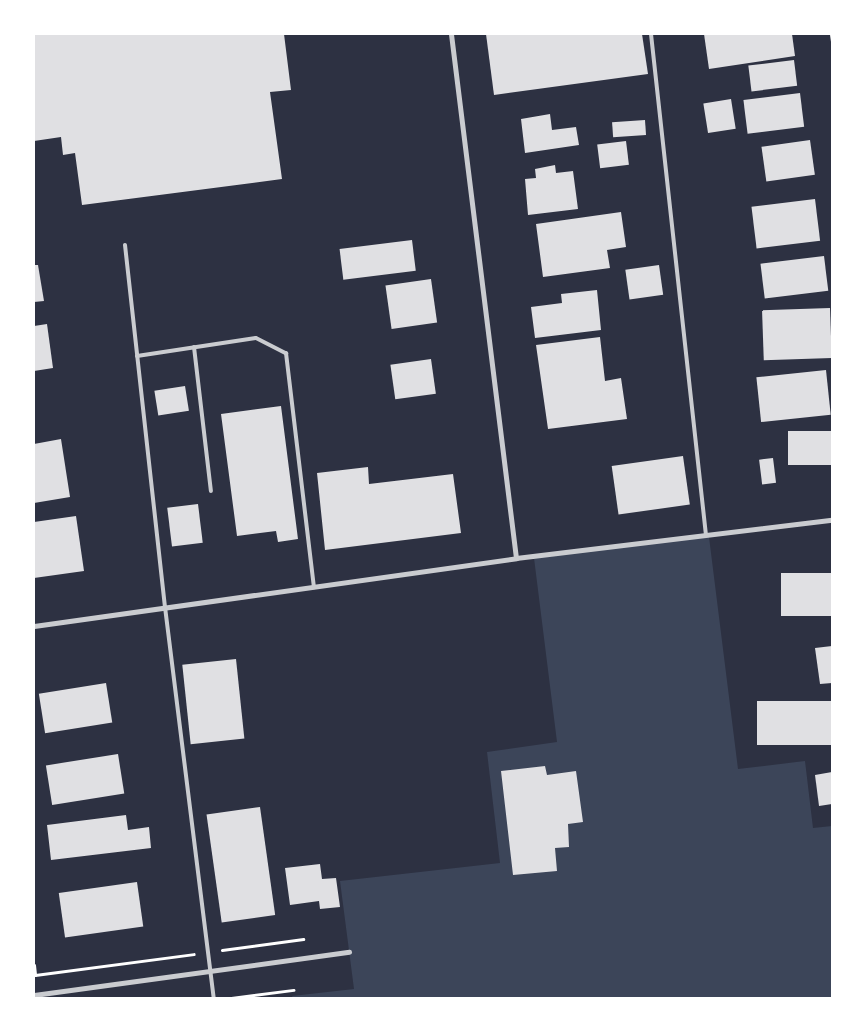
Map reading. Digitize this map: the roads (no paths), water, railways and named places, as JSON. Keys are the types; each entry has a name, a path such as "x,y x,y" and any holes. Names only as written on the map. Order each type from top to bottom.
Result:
{"street":[{"path":"451,34 516,558"},
{"path":"34,626 516,558 832,520"},
{"path":"34,995 349,952"}],"lane":[{"path":"651,34 706,535"},
{"path":"125,245 165,607 214,998"},
{"path":"137,356 256,338 286,353 314,587"},
{"path":"194,347 211,491"}]}
